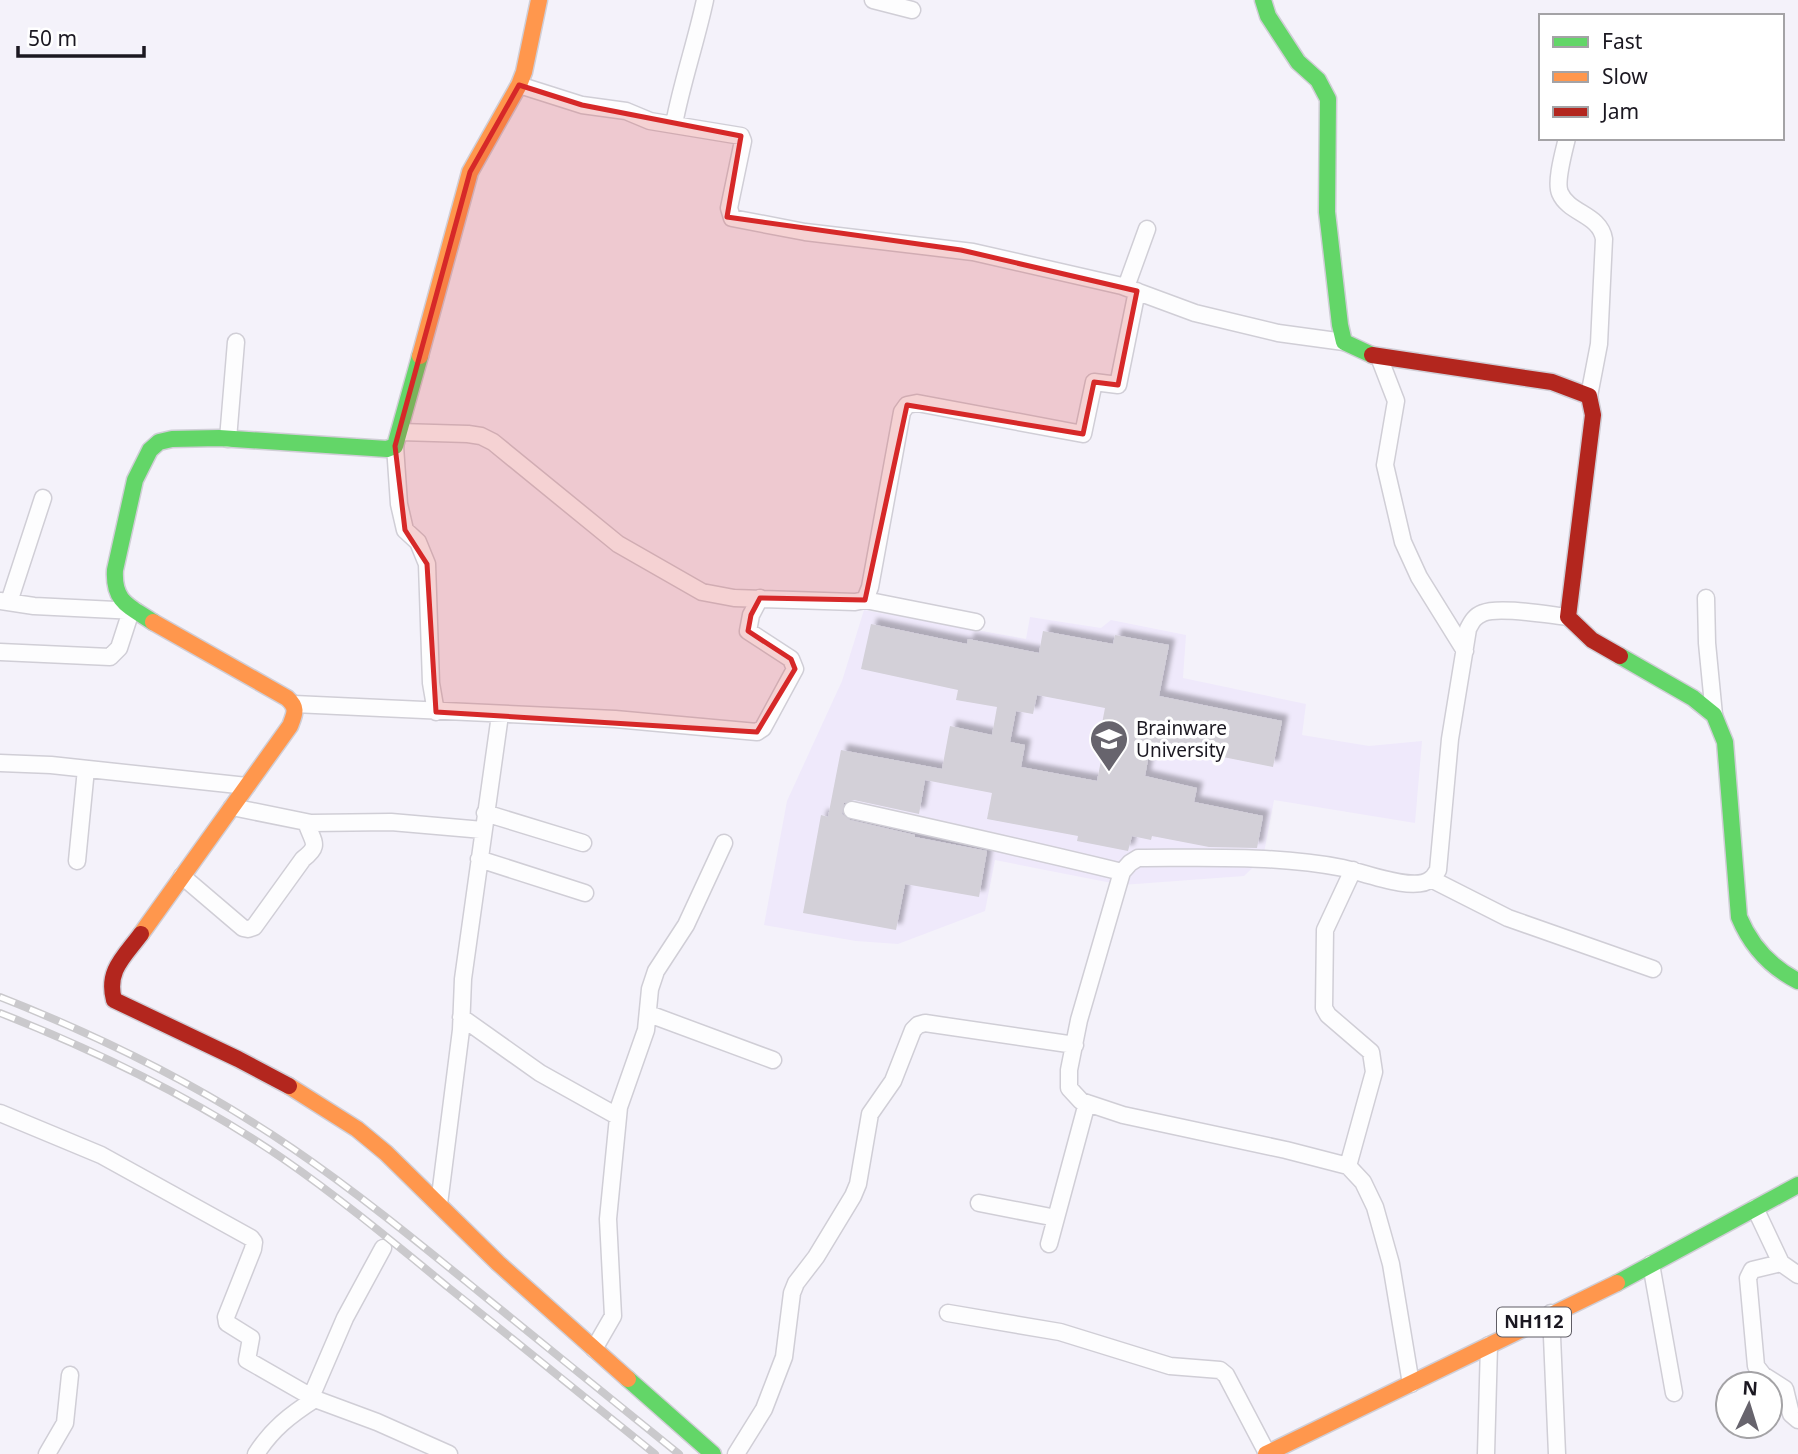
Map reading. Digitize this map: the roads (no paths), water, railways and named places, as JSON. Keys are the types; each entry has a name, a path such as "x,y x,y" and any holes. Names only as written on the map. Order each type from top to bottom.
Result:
{"main road":[{"path":"539,0 519,85 471,172 398,439 387,449 228,439 172,439 159,442 150,450 135,480 115,570 114,584 118,597 167,631 294,704 296,710 290,726 112,974 110,986 114,999 277,1077 359,1130 439,1204 467,1234 713,1454"},
{"path":"1263,0 1268,16 1298,62 1318,80 1328,100 1327,212 1344,342 1379,357 1552,382 1589,396 1593,415 1568,617 1592,640 1692,698 1714,715 1725,742 1739,917 1745,935 1759,953 1798,981"},
{"name":"NH112","path":"1267,1454 1611,1286 1798,1185"}],"street":[{"path":"674,124 705,0"},
{"path":"873,0 912,10"},
{"path":"519,85 582,106 621,110 649,121 741,136 743,141 729,208 732,218 805,232 973,252 1132,289 1195,313 1278,333 1344,342"},
{"path":"1567,140 1558,184 1559,192 1566,201 1598,224 1604,239 1599,344 1589,396"},
{"path":"865,600 870,587 902,412 907,405 918,403 1083,434 1094,382 1118,385 1132,289 1147,229"},
{"path":"228,439 236,342"},
{"path":"1379,357 1396,401 1385,465 1403,542 1419,577 1465,651"},
{"path":"436,712 431,683 427,564 418,542 405,530 399,504 398,439 468,433 481,436 593,525 638,556 702,592 734,598 855,603 865,600 976,622"},
{"path":"0,652 110,657 118,648 135,611 34,606 5,601 43,498"},
{"path":"294,704 615,719 757,732 763,727 795,669 791,659 748,631 751,615 760,598"},
{"path":"1706,598 1714,715"},
{"path":"1411,1384 1391,1264 1376,1207 1363,1182 1348,1167 1286,1150 1123,1115 1081,1101 1069,1088 1069,1070 1079,1020 1122,872 1138,858 1276,859 1311,862 1382,879 1420,884 1431,879 1438,870 1450,739 1468,629 1474,618 1485,612 1568,617"},
{"path":"439,1204 463,979 500,715"},
{"path":"0,763 247,786"},
{"path":"77,861 86,769"},
{"path":"232,807 306,822 391,822 483,830"},
{"path":"852,810 1122,872"},
{"path":"485,813 583,844"},
{"path":"182,876 243,928 254,927 303,859 312,853 314,847 306,822"},
{"path":"594,1349 613,1316 608,1219 617,1116 646,1030 650,989 656,971 686,925 724,843"},
{"path":"479,859 585,893"},
{"path":"1348,1167 1374,1072 1374,1060 1371,1052 1328,1015 1324,1008 1323,941 1330,916 1353,870"},
{"path":"1431,879 1508,918 1653,969"},
{"path":"649,1014 774,1060"},
{"path":"461,1017 540,1073 617,1116"},
{"path":"736,1454 764,1409 784,1357 792,1293 796,1283 816,1257 853,1196 858,1184 870,1114 893,1081 913,1030 925,1023 1074,1045"},
{"path":"1049,1244 1087,1103"},
{"path":"0,1113 101,1155 251,1238 254,1242 253,1249 226,1317 227,1323 251,1338 247,1360 313,1398 377,1422 449,1454"},
{"path":"979,1203 1056,1218"},
{"path":"1755,1208 1781,1263 1798,1275"},
{"path":"256,1454 267,1437 285,1419 313,1398 345,1318 383,1248"},
{"path":"1781,1263 1752,1270 1748,1278 1756,1366 1763,1375 1785,1389 1791,1414 1798,1420"},
{"path":"1651,1265 1674,1394"},
{"path":"948,1313 1060,1332 1170,1366 1220,1370 1226,1375 1267,1454"},
{"path":"1551,1313 1557,1454"},
{"path":"1486,1454 1489,1345"},
{"path":"47,1454 65,1423 70,1375"}],"railway":[{"path":"0,997 150,1064 258,1125 339,1181 406,1233 679,1454"},
{"path":"0,1013 145,1078 215,1116 282,1158 367,1221 655,1454"}],"place":[{"name":"Brainware University","path":"1109,773"}]}
